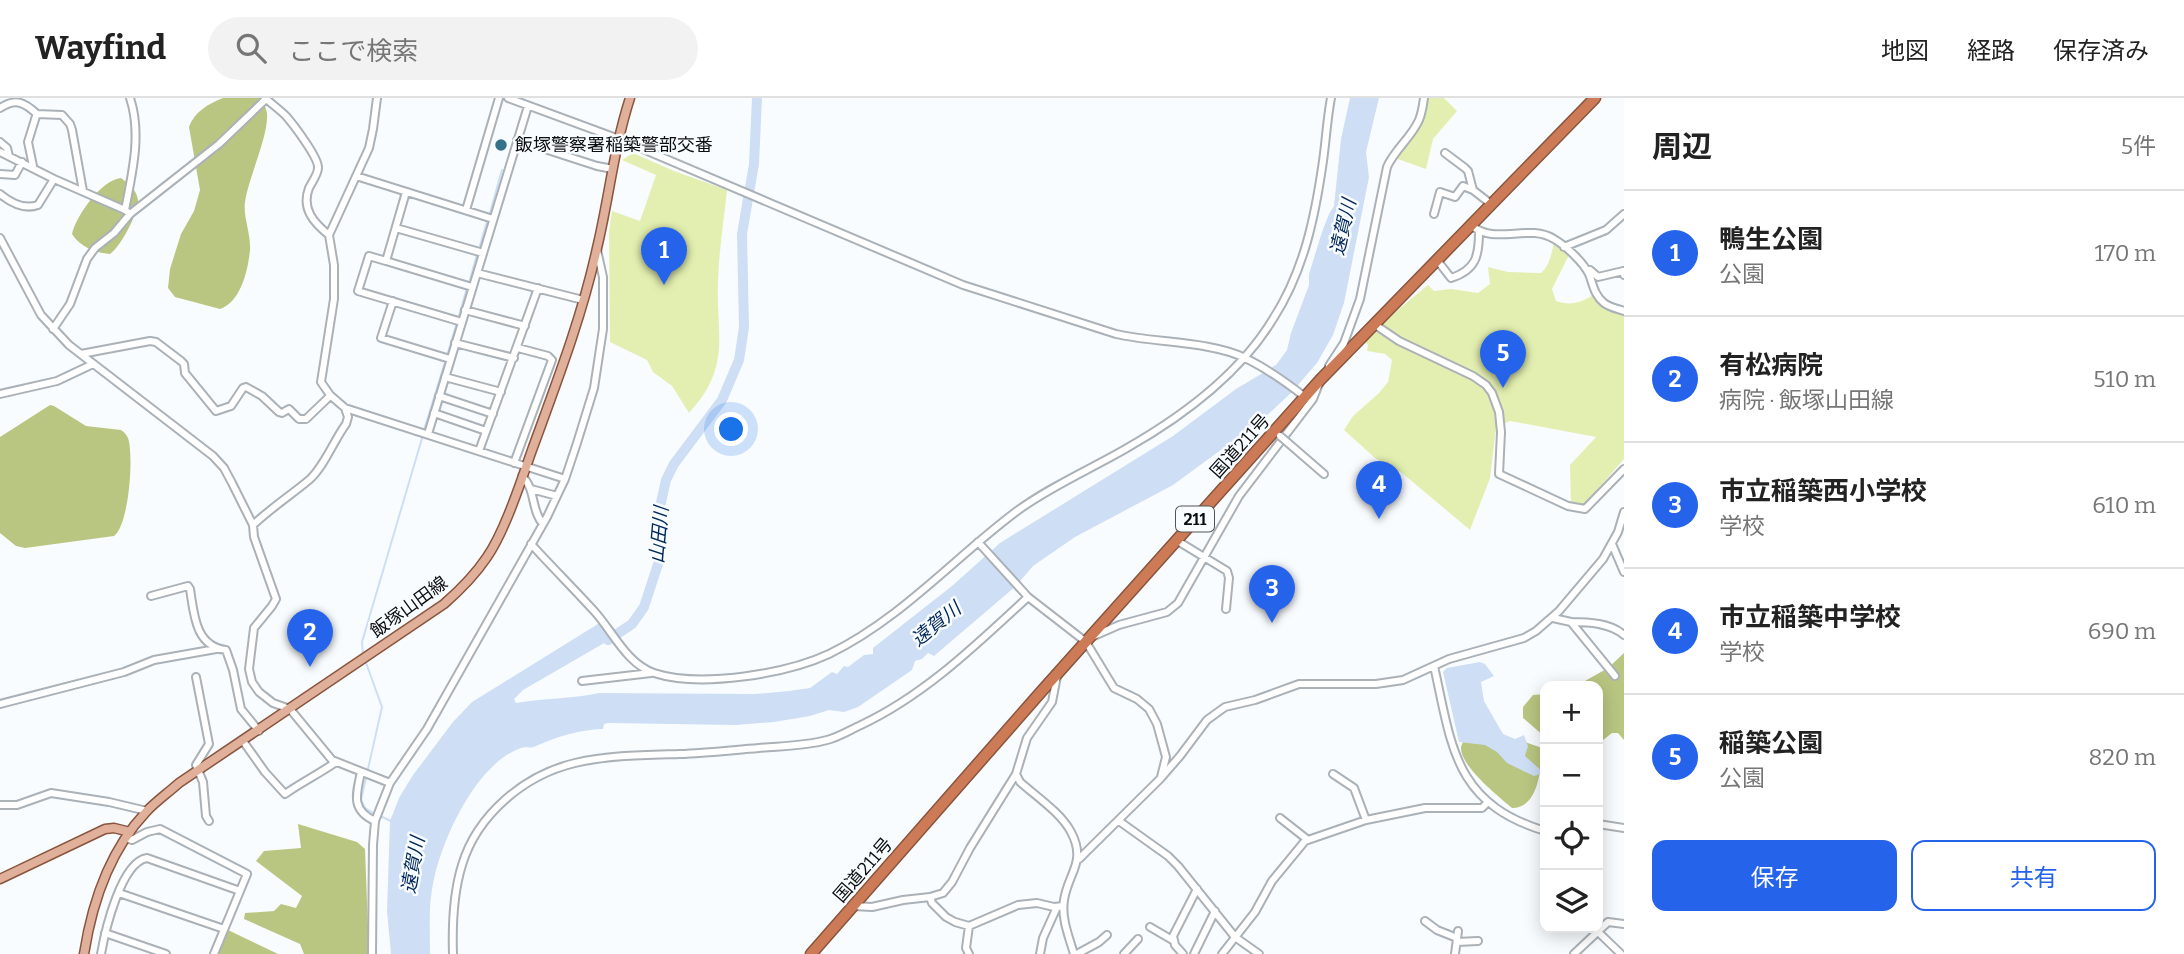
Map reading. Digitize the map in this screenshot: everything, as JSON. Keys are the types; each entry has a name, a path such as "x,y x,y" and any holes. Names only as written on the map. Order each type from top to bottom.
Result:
{"highway":[{"name":"国道211号","path":"811,954 1176,540 1277,433 1303,395 1437,260 1475,229 1491,204 1595,98"}],"main road":[{"name":"飯塚山田線","path":"83,954 98,895 128,835 147,811 179,783 444,604 467,583 488,556 524,472 571,341 597,250 630,98"},
{"path":"0,879 105,829 114,828 128,835"}],"street":[{"path":"128,212 136,136 135,112 130,98"},
{"path":"52,329 70,304 87,259 95,248 114,233 128,212 219,144 266,98 288,117 316,159 318,168 308,192 307,206 310,217 329,235"},
{"path":"377,98 371,138 329,235 334,265 334,299 321,383 330,396 345,408 514,463 524,472 539,520 543,524"},
{"path":"466,210 499,98"},
{"path":"508,98 620,139 963,285 1116,334 1206,348 1244,357 1303,395"},
{"path":"582,681 651,673 690,678 759,675 793,668 830,653 882,622 1020,509 1179,415 1216,385 1244,357 1272,322 1289,292 1315,215 1331,98"},
{"path":"1088,640 1119,625 1167,612 1183,596 1239,496 1313,399 1320,380 1344,343 1360,299 1387,167 1392,155 1419,120 1424,98"},
{"path":"0,108 10,101 26,105 37,114 62,115 69,124 83,191"},
{"path":"428,433 528,106"},
{"path":"33,166 28,142 37,114"},
{"path":"517,140 613,169"},
{"path":"0,142 7,148 9,156"},
{"path":"0,152 128,212"},
{"path":"1445,153 1468,171 1473,190"},
{"path":"0,174 15,175 22,162"},
{"path":"356,176 493,219"},
{"path":"0,194 13,204 34,207 54,179"},
{"path":"1434,214 1440,192 1455,197 1464,186 1491,204"},
{"path":"386,261 407,192"},
{"path":"1564,247 1606,230 1624,214"},
{"path":"396,228 483,253"},
{"path":"1437,260 1451,278 1468,270 1478,256 1475,229 1492,235 1526,233 1556,240 1596,276 1623,271 1624,275"},
{"path":"0,238 31,299 52,329 213,456 224,468 253,525 254,537 276,599 254,628 249,669 252,682 259,692 273,703 290,709 336,762 390,783"},
{"path":"372,954 375,821 390,783 427,729 543,524 565,478 594,388 603,328 603,277 597,250"},
{"path":"462,322 358,291 369,256 472,287"},
{"path":"1577,259 1603,302 1624,311"},
{"path":"477,273 583,300"},
{"path":"479,451 538,288"},
{"path":"393,301 381,338 450,359"},
{"path":"465,310 525,326"},
{"path":"1374,324 1399,341 1473,376 1486,385 1499,412 1499,474 1568,506 1585,509 1624,469"},
{"path":"81,354 135,343 156,342 184,364 185,373 216,411 231,406 246,387 262,396 282,414 289,410 302,420 330,396"},
{"path":"455,343 514,358"},
{"path":"514,463 552,360 548,356 518,348"},
{"path":"0,394 57,382 93,363"},
{"path":"445,377 501,392"},
{"path":"439,396 493,414"},
{"path":"253,525 309,480 346,424 348,417 345,408"},
{"path":"434,413 486,432"},
{"path":"1277,433 1324,474"},
{"path":"524,472 565,478"},
{"path":"531,489 557,496"},
{"path":"1040,954 1043,937 1064,898 1079,859 1160,779 1207,720 1225,706 1255,700 1298,684 1390,683 1403,680 1449,659 1524,638 1553,618 1592,573 1612,544 1624,512"},
{"path":"1176,540 1227,571 1229,578 1226,609"},
{"path":"531,544 596,614 631,659 651,673"},
{"path":"979,544 1027,596 1088,640 1114,688 1137,699 1149,709 1161,735 1166,757 1160,779"},
{"path":"1612,544 1624,572"},
{"path":"151,596 187,586 190,589 200,635 216,649"},
{"path":"453,954 455,893 469,846 505,799 522,787 554,769 575,763 828,740 872,719 918,691 982,640 1027,596"},
{"path":"1553,618 1589,622 1617,629 1624,635"},
{"path":"1571,621 1615,676"},
{"path":"0,704 124,672 154,660 216,649 226,650 241,709 259,731"},
{"path":"1434,666 1453,752 1466,776 1487,803 1504,814 1540,829"},
{"path":"853,906 872,907 938,896 947,889 1016,774 1027,738 1052,702 1057,675"},
{"path":"196,677 209,744 196,765 203,782 206,816 209,821"},
{"path":"243,741 285,794 336,762"},
{"path":"365,773 356,798 357,805 365,816 375,821"},
{"path":"1016,774 1020,782 1070,830 1079,859"},
{"path":"1334,774 1354,788 1366,820"},
{"path":"0,805 17,805 51,793 147,811"},
{"path":"1222,954 1255,912 1272,881 1291,855 1308,840 1366,820 1425,808 1482,808 1487,803"},
{"path":"1280,818 1308,840"},
{"path":"1119,821 1168,856 1236,937 1249,951 1259,954"},
{"path":"1603,825 1624,828"},
{"path":"128,835 132,840 160,829 247,874 214,954"},
{"path":"101,954 105,933 119,893 138,861 147,858 240,891"},
{"path":"1174,941 1173,936 1196,889"},
{"path":"119,893 225,929"},
{"path":"930,897 932,904 946,917 969,926 1018,905 1037,903 1060,906"},
{"path":"1060,906 1076,954 1099,942 1107,934"},
{"path":"1194,954 1215,911"},
{"path":"1425,921 1437,930 1478,941"},
{"path":"1603,925 1608,922 1624,924"},
{"path":"969,926 966,948 969,954"},
{"path":"1150,927 1174,941 1183,954"},
{"path":"105,933 166,954"},
{"path":"1574,954 1592,933"},
{"path":"1598,933 1621,954"},
{"path":"1455,954 1458,937"},
{"path":"1124,954 1138,939"}],"green space":[{"path":"223,98 261,98 267,113 267,122 245,202 250,244 247,267 238,293 220,309 175,297 168,288 170,269 181,234 194,211 200,190 189,127 202,109"},
{"path":"1424,98 1444,98 1457,111 1433,139 1426,169 1392,157 1419,120"},
{"path":"633,153 727,190 719,269 717,365 703,396 689,413 672,386 653,372 647,360 610,342 609,232 612,211 640,221 656,175 622,160"},
{"path":"121,178 136,193 138,200 132,221 124,237 110,254 93,250 75,238 72,234 74,227 90,200 105,185"},
{"path":"1554,243 1569,255 1552,289 1556,301 1575,303 1593,295 1604,307 1624,316 1624,459 1584,505 1571,505 1570,465 1596,437 1510,421 1496,428 1490,478 1470,530 1402,473 1375,458 1344,430 1353,416 1388,382 1392,360 1385,354 1367,351 1368,345 1365,342 1377,327 1428,285 1434,291 1451,289 1478,293 1490,284 1488,267 1508,272 1541,273 1548,263"},
{"path":"50,405 86,426 121,430 128,438 130,459 127,505 114,536 25,548 16,546 0,533 0,437"},
{"path":"1624,653 1624,740 1618,733 1612,733 1603,740 1603,681 1585,681 1608,668"},
{"path":"1540,694 1540,733 1523,718 1523,707 1533,695"},
{"path":"1466,736 1525,742 1540,747 1537,786 1528,801 1512,808 1466,763 1461,747"},
{"path":"298,824 357,842 365,849 369,954 304,954 300,944 244,919 245,913 274,911 281,904 296,908 302,896 256,861 264,851 301,848"},
{"path":"228,930 278,954 217,954"}],"water":[{"name":"遠賀川","path":"1350,98 1379,98 1366,152 1369,177 1344,303 1333,335 1317,363 1291,393 1263,419 1173,485 1075,537 1033,566 1016,586 934,656 928,653 915,661 912,670 858,707 844,712 829,710 774,722 736,725 608,723 604,724 603,729 569,734 534,747 521,748 505,756 490,769 464,803 445,843 432,888 430,954 391,954 387,911 390,821 399,798 413,775 453,722 472,702 606,619 618,635 523,690 514,699 516,703 599,693 755,694 810,688 832,672 837,674 844,666 848,667 864,655 873,654 873,648 952,586 1000,543 1173,436 1236,389 1276,365 1287,350 1309,285 1309,274 1322,232 1334,206 1341,139"},
{"path":"1480,662 1485,664 1494,676 1481,682 1484,701 1503,734 1515,739 1524,735 1528,746 1525,756 1540,769 1540,774 1534,776 1507,763 1497,752 1485,745 1459,742 1443,672 1447,668"}],"waterway":[{"name":"山田川","path":"608,640 632,624 644,607 659,561 658,516 666,480 674,464 722,400 739,360 744,327 742,234 754,164 757,98"},
{"path":"489,216 502,170"},
{"path":"479,249 487,221"},
{"path":"469,283 477,254"},
{"path":"447,356 467,288"},
{"path":"424,430 445,362"},
{"path":"363,655 362,642 423,435"},
{"path":"365,660 382,707 361,800 365,808 375,814"},
{"path":"380,816 391,821"}],"place":[{"name":"飯塚警察署稲築警部交番","path":"501,145"},
{"name":"鴨生公園","path":"664,285"},
{"name":"稲築公園","path":"1503,388"},
{"name":"市立稲築中学校","path":"1379,519"},
{"name":"市立稲築西小学校","path":"1272,623"},
{"name":"有松病院","path":"310,667"}]}
